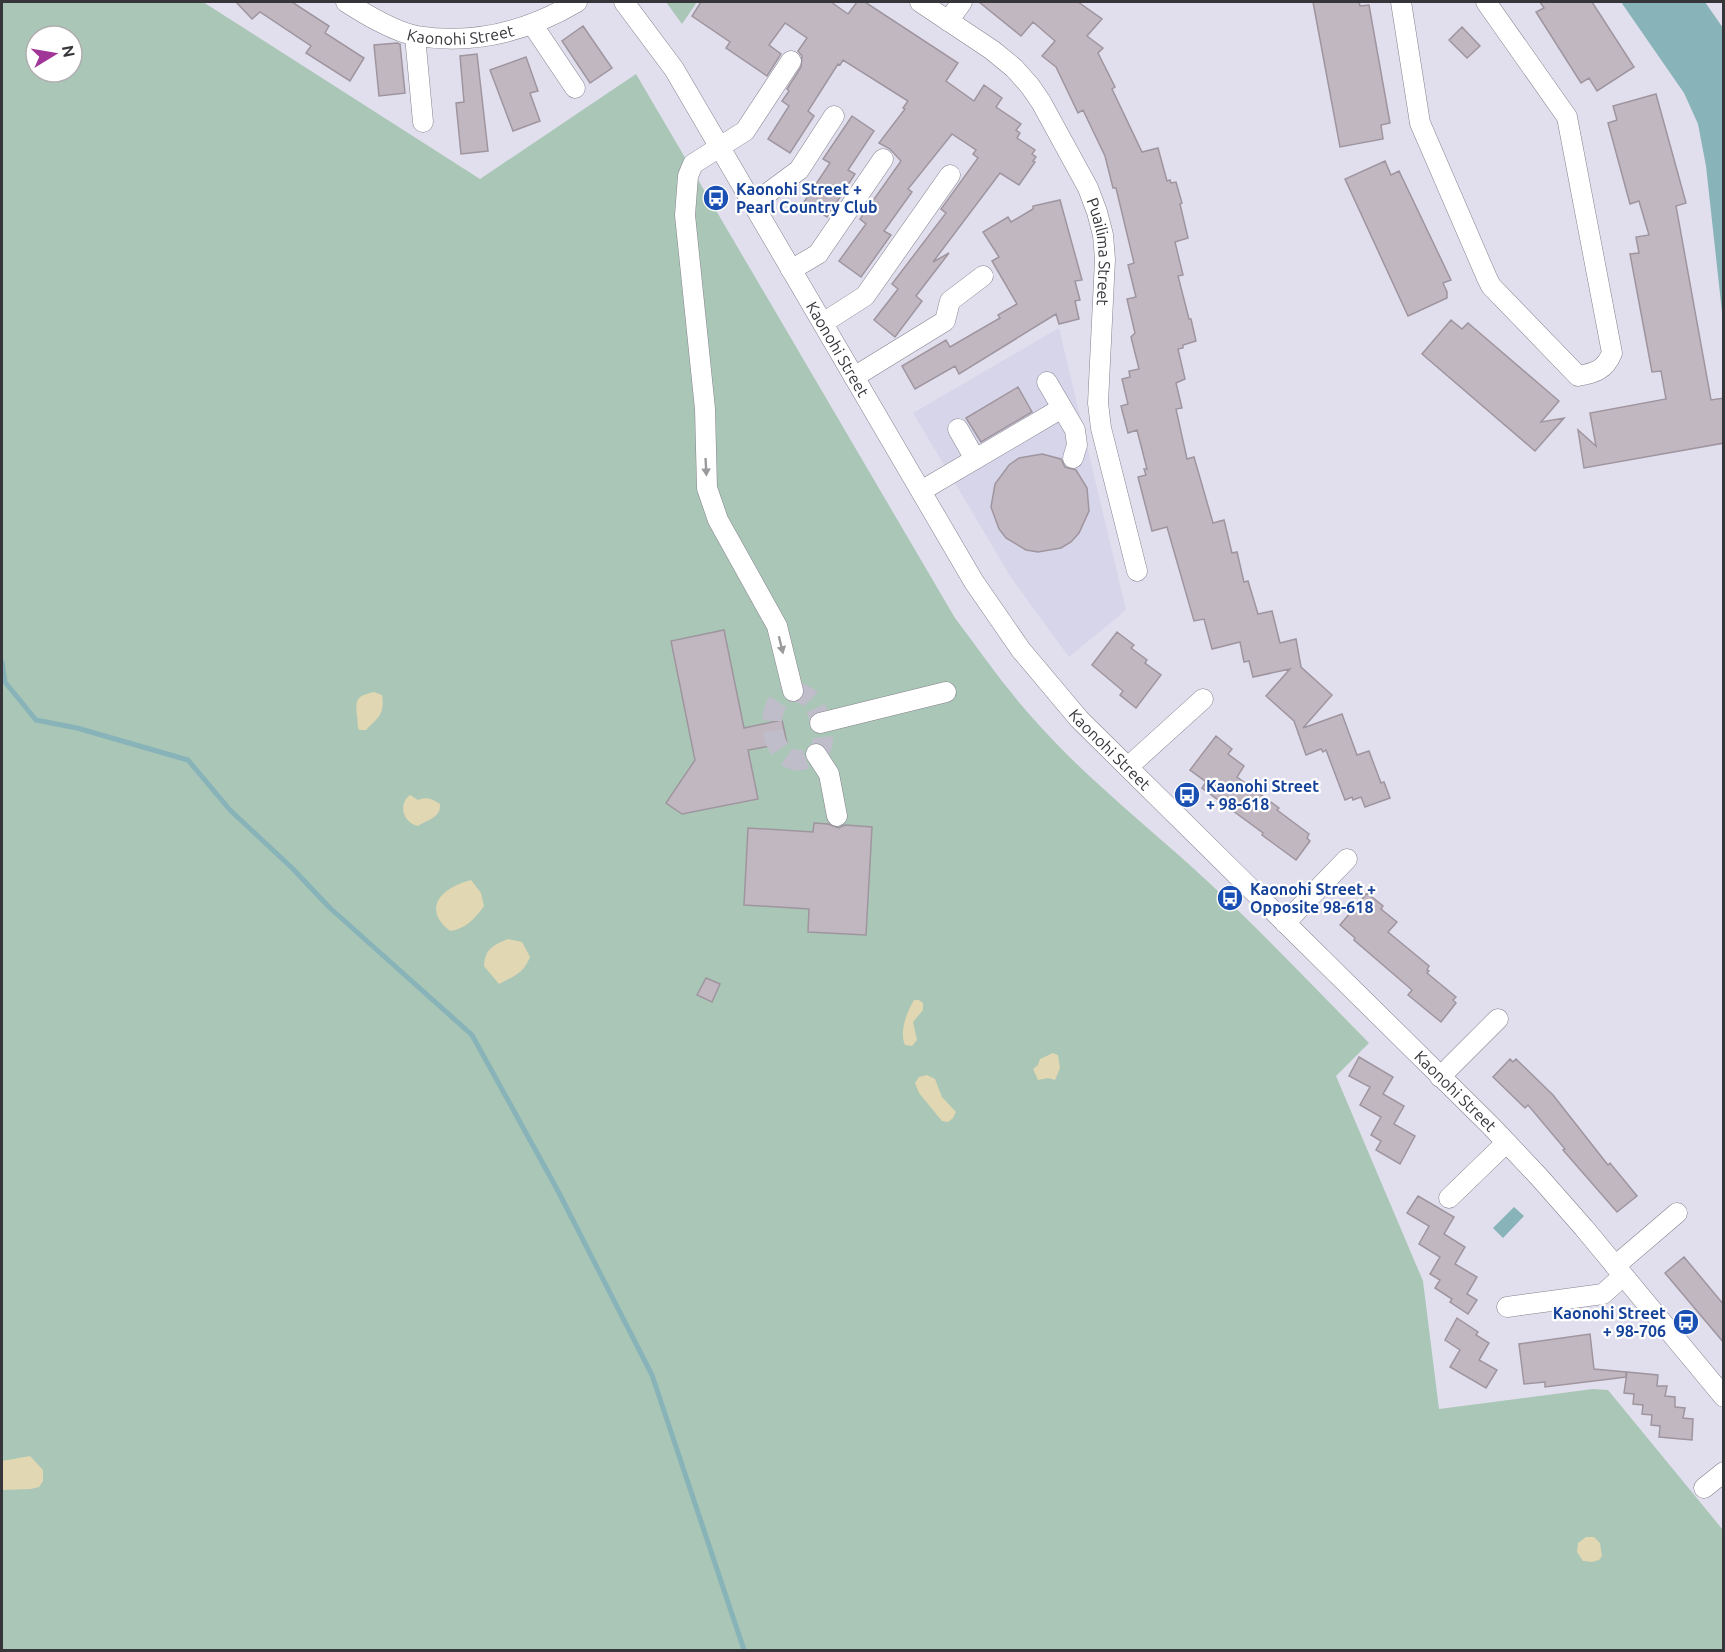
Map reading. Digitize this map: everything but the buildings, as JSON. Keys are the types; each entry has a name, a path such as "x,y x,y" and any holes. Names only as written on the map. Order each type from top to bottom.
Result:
{"street":[{"name":"Kaonohi Street","path":"346,2 362,12 416,36 469,38 488,37 509,32 558,13 577,2"},
{"name":"Kaonohi Street","path":"624,2 674,69 974,582 1021,650 1080,719 1540,1178 1724,1397"},
{"name":"Puailima Street","path":"920,2 1014,68 1041,102 1088,188 1103,235 1105,259 1098,403 1101,428 1137,571"},
{"path":"948,21 962,2"},
{"path":"1401,2 1420,123 1491,285 1578,376 1591,374 1603,368 1608,361 1612,353 1611,341 1567,117 1486,2"},
{"path":"532,24 575,88"},
{"path":"416,36 423,122"},
{"path":"791,61 745,131 693,164 688,176 685,215 705,409 707,488 718,520 777,626 792,691"},
{"path":"753,204 799,170 834,116"},
{"path":"792,270 818,254 883,159"},
{"path":"823,323 865,296 950,175"},
{"path":"854,377 945,321 950,301 983,276"},
{"path":"1047,382 1076,436 1077,445 1073,458"},
{"path":"921,491 1062,408"},
{"path":"958,429 975,459"},
{"path":"820,723 946,692"},
{"path":"1128,767 1203,699"},
{"path":"816,754 829,774 837,816"},
{"path":"1285,923 1347,859"},
{"path":"1440,1077 1498,1019"},
{"path":"1449,1198 1506,1143"},
{"path":"1507,1307 1603,1294 1619,1271 1677,1213"},
{"path":"1704,1488 1724,1472"}],"shaded area":[{"path":"2,2 203,2 480,179 636,74 955,618 996,673 1078,766 1226,899 1369,1043 1336,1076 1423,1281 1439,1409 1593,1389 1608,1390 1723,1530 1723,1650 2,1650"},
{"path":"666,2 697,2 682,24"},
{"path":"1621,2 1705,2 1723,28 1723,321 1706,166 1698,124 1684,93"},
{"path":"1059,328 1126,610 1069,657 1012,579 913,413"},
{"path":"1514,1207 1524,1216 1503,1238 1493,1228"}],"sand":[{"path":"374,692 382,695 381,711 366,730 359,730 356,710 358,699"},
{"path":"410,795 418,800 432,799 440,804 440,809 433,818 418,826 413,824 406,818 403,808"},
{"path":"471,880 481,893 484,906 469,923 450,931 441,922 436,906 445,893"},
{"path":"508,939 522,942 530,957 522,970 499,984 484,966 486,955 491,948"},
{"path":"914,1000 923,1003 923,1010 913,1022 917,1040 912,1046 905,1045 903,1028"},
{"path":"1053,1053 1058,1055 1060,1068 1055,1080 1048,1078 1038,1080 1033,1069 1038,1065 1040,1059"},
{"path":"927,1075 935,1079 942,1097 956,1112 948,1122 942,1121 919,1093 915,1083 919,1077"},
{"path":"30,1456 43,1470 43,1481 39,1487 2,1490 2,1461"},
{"path":"1586,1537 1594,1537 1600,1543 1602,1556 1599,1560 1583,1561 1577,1552 1578,1543"}],"waterway":[{"path":"2,662 5,682 36,720 77,728 188,760 230,810 292,868 330,908 472,1035 558,1191 652,1375 744,1650"}],"tunnel":[{"path":"793,691 799,692 812,701 819,717 823,739 822,746 816,753 799,760 788,757 779,749 772,723 774,709 781,698 793,691"}],"place":[{"name":"Kaonohi Street + Pearl Country Club","path":"716,198"},
{"name":"Kaonohi Street + 98-618","path":"1187,795"},
{"name":"Kaonohi Street + Opposite 98-618","path":"1230,898"},
{"name":"Kaonohi Street + 98-706","path":"1686,1322"}]}
